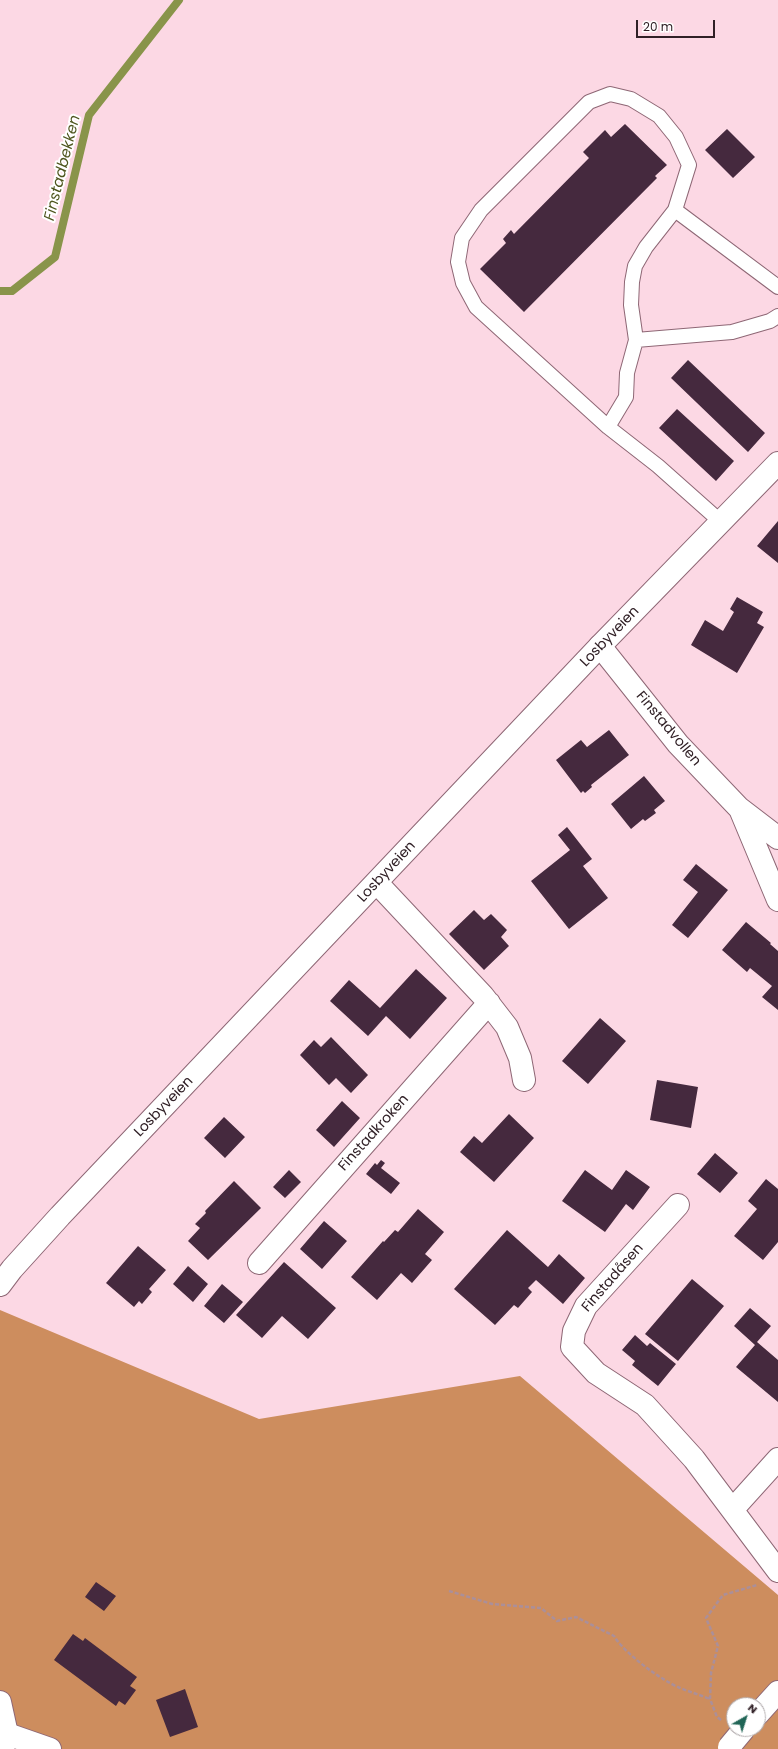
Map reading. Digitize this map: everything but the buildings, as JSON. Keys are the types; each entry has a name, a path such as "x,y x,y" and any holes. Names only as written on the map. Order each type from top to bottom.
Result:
{"street":[{"name":"Losbyveien","path":"0,1285 12,1269 60,1216 378,883 600,646 777,467"},
{"name":"Finstadvollen","path":"600,646 678,744 739,808 778,838"},
{"name":"Finstadvollen","path":"739,808 778,900"},
{"path":"378,883 489,1004 507,1027 520,1058 524,1080"},
{"name":"Finstadkroken","path":"259,1263 489,1004"},
{"name":"Finstadåsen","path":"678,1205 586,1306 574,1331 572,1347 596,1373 644,1405 694,1459 778,1571"},
{"path":"733,1509 778,1459"},
{"path":"766,1705 778,1692"},
{"path":"0,1702 5,1741 50,1749"},
{"path":"728,1748 737,1737"}],"lane":[{"path":"608,427 626,397 627,373 636,340 631,305 632,282 635,266 646,247 675,210 689,165 676,137 658,116 631,99 610,94 589,102 481,210 462,238 458,262 463,283 476,307 608,427 658,466 721,522"},
{"path":"675,210 778,287"},
{"path":"636,340 732,332 770,321 778,316"}],"path":[{"path":"717,1717 710,1699 711,1673 718,1646 706,1618 723,1595 758,1585 778,1571"},
{"path":"449,1591 492,1604 541,1608 557,1621 576,1617 614,1636 618,1642 643,1665 679,1688 710,1699"}],"shaded area":[{"path":"0,1310 259,1419 520,1376 778,1595 778,1749 20,1749 0,1705"}],"waterway":[{"name":"Finstadbekken","path":"0,291 12,291 55,257 89,115 179,0"}]}
